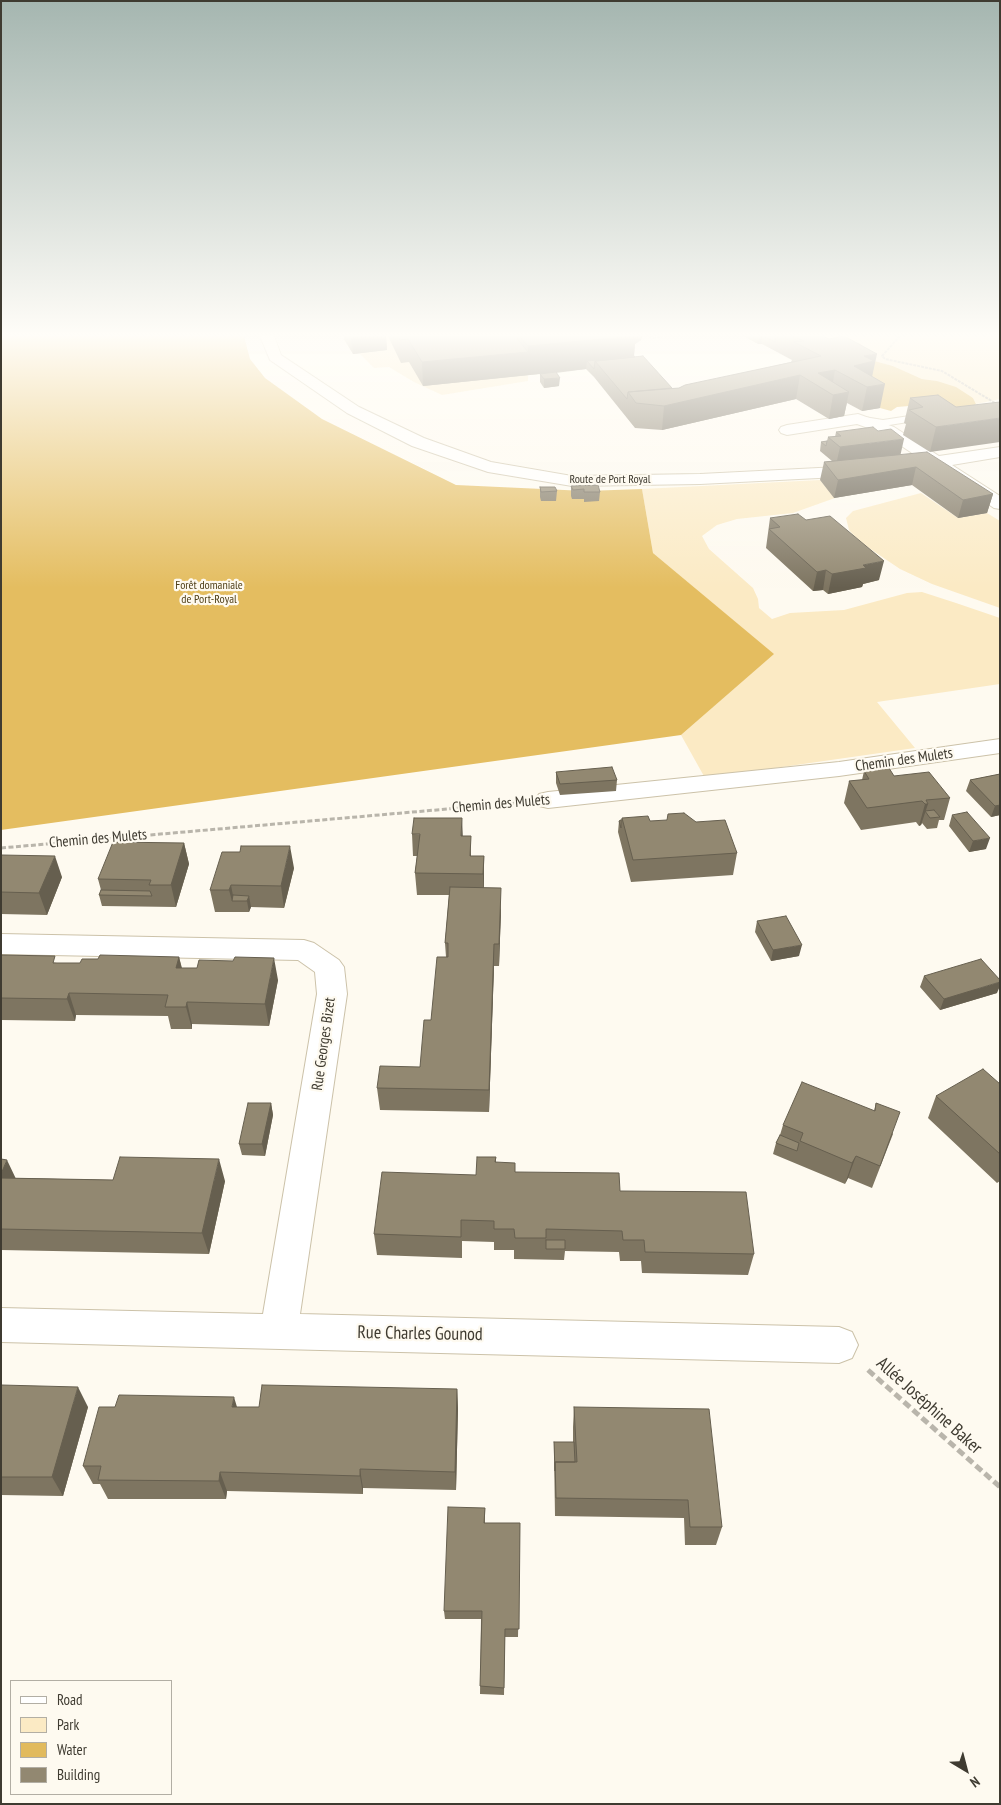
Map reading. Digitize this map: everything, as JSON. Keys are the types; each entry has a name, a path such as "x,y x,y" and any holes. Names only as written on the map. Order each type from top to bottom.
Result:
{"street":[{"name":"Route de Port Royal","path":"374,420 418,442 488,467 572,481 700,479 881,469 1000,452"},
{"path":"787,430 850,420"},
{"path":"861,420 888,430 1000,504"},
{"name":"Chemin des Mulets","path":"548,800 839,769 1000,746"},
{"name":"Rue Georges Bizet","path":"1,944 304,950 329,967 332,994 279,1331"},
{"name":"Rue Charles Gounod","path":"1,1325 840,1345"}],"lane":[{"path":"866,420 883,423 904,420"}],"path":[{"name":"Chemin des Mulets","path":"1,848 548,800"},
{"name":"Allée Joséphine Baker","path":"840,1345 1000,1487"}],"green space":[{"name":"Forêt domaniale de Port-Royal","path":"1,420 325,420 456,485 586,491 642,489 653,553 774,654 681,735 1,830"},
{"path":"820,480 835,498 793,513 737,519 717,525 702,536 709,549 753,588 758,599 759,608 772,619 790,613 844,610 907,593 922,592 1000,618 1000,684 877,702 915,748 705,778 681,735 773,654 653,553 642,489"},
{"path":"921,493 958,518 987,513 1000,521 1000,608 932,584 900,569 860,542 849,530 846,518 853,511"}],"building":[{"path":"925,420 984,420 936,427"},
{"path":"873,427 878,431 891,429 904,439 840,447 828,437 841,436 836,432"},
{"path":"927,452 993,494 963,500 916,467 838,480 824,462"},
{"path":"598,485 600,492 584,492 584,489 573,490 571,486"},
{"path":"540,487 555,487 557,491 541,492"},
{"path":"798,514 806,520 830,516 884,561 863,565 866,568 832,574 826,570 817,572 769,529 780,527 770,518"},
{"path":"612,767 617,780 560,784 556,772"},
{"path":"889,768 894,776 929,772 950,798 926,800 928,804 922,801 867,808 849,781 869,779 864,771"},
{"path":"1000,774 1000,805 995,806 970,780"},
{"path":"934,810 940,817 930,818 925,811"},
{"path":"967,812 990,838 973,841 952,815"},
{"path":"684,813 696,822 725,820 737,853 633,860 622,818 648,816 650,821 667,820 668,814"},
{"path":"414,818 462,818 461,836 471,836 470,856 484,856 483,874 415,873 420,834 412,834"},
{"path":"113,842 184,843 171,885 149,885 151,880 98,879"},
{"path":"241,846 290,846 281,886 231,885 229,890 210,890 222,852 240,852"},
{"path":"1,855 55,856 39,893 1,892"},
{"path":"450,887 501,888 499,944 494,944 489,1090 377,1088 380,1066 420,1067 424,1020 431,1020 437,957 448,957 448,943 445,943"},
{"path":"101,890 150,891 152,896 99,895"},
{"path":"233,895 249,896 247,901 232,901"},
{"path":"786,916 802,945 773,950 757,921"},
{"path":"1,955 55,956 53,963 80,963 82,959 98,959 100,955 179,957 176,968 197,968 199,960 233,961 235,957 274,958 265,1004 187,1002 186,1007 165,1007 168,995 69,993 67,999 1,998"},
{"path":"981,959 1000,982 944,999 924,976"},
{"path":"983,1069 1000,1084 1000,1154 936,1096"},
{"path":"802,1082 875,1111 876,1103 900,1112 880,1166 856,1156 852,1163 800,1141 803,1133 783,1125"},
{"path":"248,1103 271,1103 262,1144 239,1144"},
{"path":"780,1135 799,1143 797,1151 776,1143"},
{"path":"120,1157 219,1159 202,1233 1,1229 1,1178 113,1180"},
{"path":"477,1157 496,1157 495,1162 515,1163 515,1172 619,1173 620,1191 746,1192 754,1254 645,1252 644,1240 623,1240 622,1231 546,1229 546,1238 515,1238 514,1229 494,1229 494,1221 461,1220 461,1237 374,1234 382,1172 476,1175"},
{"path":"1,1159 7,1160 1,1174"},
{"path":"546,1240 565,1240 565,1249 546,1249"},
{"path":"1,1385 78,1387 52,1477 1,1477"},
{"path":"262,1385 457,1389 455,1472 360,1469 360,1476 220,1472 219,1481 98,1480 101,1466 83,1466 99,1407 115,1407 119,1395 234,1397 232,1407 259,1407"},
{"path":"574,1407 709,1409 722,1527 690,1527 688,1500 556,1498 555,1462 577,1462"},
{"path":"554,1442 574,1442 575,1462 555,1462 555,1471"},
{"path":"448,1507 485,1508 484,1523 520,1523 519,1629 505,1629 504,1688 480,1686 482,1611 444,1611"}]}
